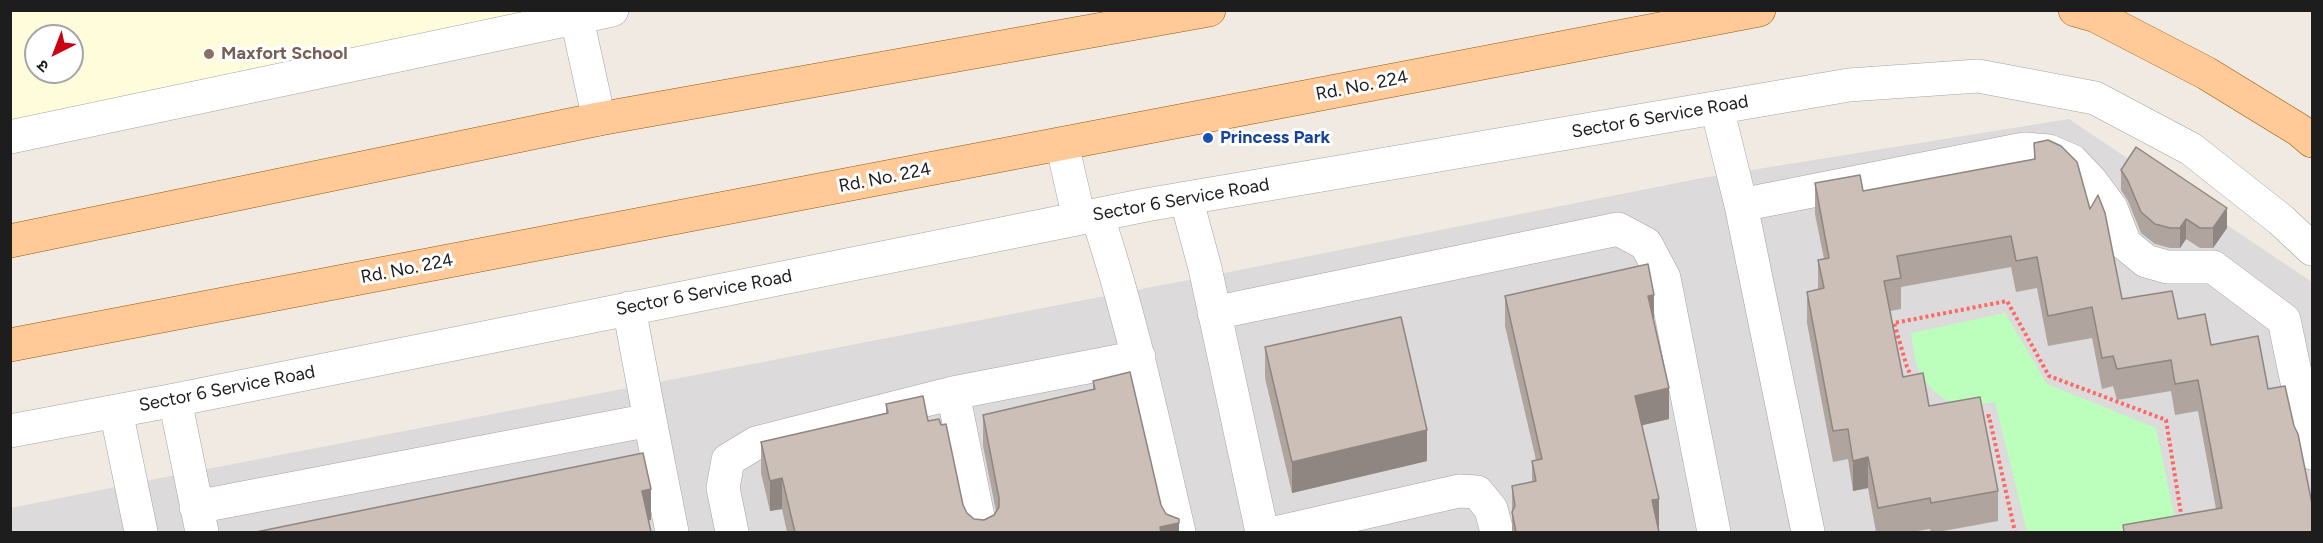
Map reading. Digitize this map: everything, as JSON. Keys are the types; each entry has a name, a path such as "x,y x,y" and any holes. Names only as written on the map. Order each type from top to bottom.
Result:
{"main road":[{"path":"10,241 598,119 1209,10"},
{"name":"Rd. No. 224","path":"10,345 1759,10"},
{"path":"2075,10 2096,16 2206,73 2313,141"}],"street":[{"path":"10,137 576,14 612,10"},
{"path":"576,14 598,119"},
{"name":"Sector 6 Service Road","path":"10,431 176,400 1088,216 1849,85 1978,76 2095,98 2191,149 2281,220 2313,249"},
{"path":"1717,108 1741,205 1808,532"},
{"path":"1062,144 1088,216 1118,279 1139,357 1179,532"},
{"path":"1741,205 2024,149 2049,151 2072,161 2091,181 2110,208 2125,244 2146,261 2167,267 2213,267 2284,320 2313,453"},
{"path":"1186,198 1205,268 1262,532"},
{"path":"1214,313 1618,229 1646,244 1664,278 1714,532"},
{"path":"629,308 672,532"},
{"path":"732,532 723,488 728,460 756,443 953,393 1139,357"},
{"path":"953,393 981,532"},
{"path":"176,400 199,520 650,420"},
{"path":"116,411 141,532"},
{"path":"1279,532 1459,490 1477,492 1491,509 1497,532"}],"path":[{"path":"1914,381 1906,367 1894,323 2007,302 2049,376 2166,420 2183,528"},
{"path":"1978,418 1989,416 2015,532"}],"shaded area":[{"name":"Maxfort School","path":"11,11 531,11 11,123"},
{"path":"2069,119 2312,282 2312,532 11,532 11,508 1702,178"}],"green space":[{"path":"2005,313 2047,384 2156,428 2175,519 2123,532 2027,532 1995,402 1962,405 1943,398 1926,382 1919,371 1911,333"}],"building":[{"path":"2048,140 2061,146 2077,162 2090,209 2098,195 2105,213 2122,299 2172,291 2178,319 2205,314 2211,345 2258,336 2268,389 2285,386 2298,434 2313,509 2313,532 2124,532 2123,525 2222,508 2198,380 2175,384 2171,360 2117,369 2113,356 2102,358 2092,307 2048,316 2037,257 2016,261 2011,236 1897,256 1901,278 1884,281 1903,377 1923,373 1929,406 1980,397 1998,491 1931,503 1930,498 1878,508 1868,457 1853,461 1848,429 1833,431 1807,292 1824,288 1818,260 1829,258 1815,183 1860,175 1863,191 2035,159 2034,143"},
{"path":"2136,147 2227,208 2213,228 2200,228 2186,219 2180,228 2170,228 2155,224 2141,212 2121,170"},
{"path":"1648,264 1654,295 1648,296 1669,388 1635,396 1659,499 1652,500 1659,532 1516,532 1512,512 1515,506 1512,486 1536,481 1532,461 1542,459 1505,296"},
{"path":"1401,317 1427,430 1292,462 1265,347"},
{"path":"1130,372 1161,505 1166,514 1179,519 1179,523 1160,527 1161,532 795,532 782,478 770,481 761,442 888,413 886,404 923,396 928,421 939,419 941,425 946,424 963,505 974,519 984,520 994,515 999,507 999,498 983,415 1095,389 1093,381"},
{"path":"643,453 651,489 642,491 651,532 256,532"}],"place":[{"name":"Maxfort School","path":"209,54"},
{"name":"Princess Park","path":"1208,138"}]}
